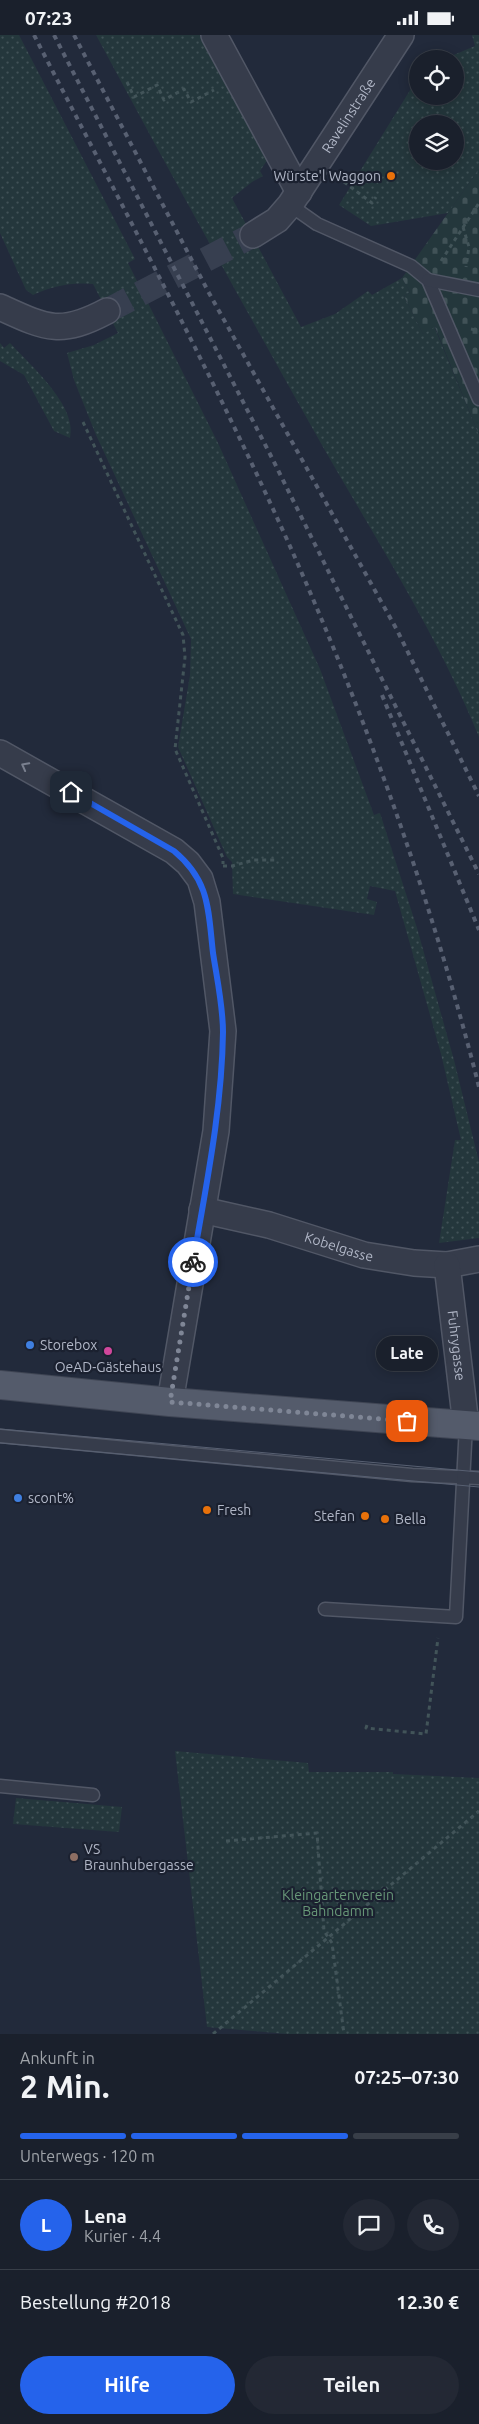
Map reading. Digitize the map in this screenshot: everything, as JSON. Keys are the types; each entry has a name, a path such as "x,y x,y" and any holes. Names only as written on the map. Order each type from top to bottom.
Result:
{"main road":[{"path":"0,1385 170,1402 473,1426"}],"street":[{"path":"214,35 294,199"},
{"name":"Ravelinstraße","path":"253,235 277,220 294,199 401,35"},
{"path":"0,307 36,324 59,327 83,323 107,311"},
{"path":"0,753 174,851 188,863 200,879 207,901 223,1031 216,1131 170,1402"},
{"name":"Kobelgasse","path":"202,1210 269,1225 364,1255 414,1263 448,1265 479,1259"},
{"name":"Fuhrygasse","path":"448,1265 473,1426"}],"lane":[{"path":"294,199 317,224 411,266 428,280 479,399"},
{"path":"428,280 479,290"},
{"path":"325,1609 456,1617 463,1479 473,1426"},
{"path":"0,1436 479,1480"},
{"path":"0,1786 93,1795"}],"path":[{"path":"126,82 134,97 157,85 164,100 184,89 191,102 222,87 216,75 231,67"},
{"path":"344,182 372,203 376,197"},
{"path":"428,280 479,203"},
{"path":"462,287 469,247 463,227"},
{"path":"83,422 183,635 185,657 176,749 223,858"},
{"path":"223,866 232,866 254,860 276,860"},
{"path":"367,1725 366,1728 426,1734 439,1630 435,1615"},
{"path":"213,2034 479,1811"},
{"path":"226,1841 317,1833 324,1931 332,1943 344,2034"}],"green space":[{"path":"0,35 19,35 135,259 128,263 218,443 320,669 374,815 380,813 417,928 454,1060 479,1162 479,1238 439,1243 455,1140 461,1140 441,1054 395,891 370,886 367,899 377,902 374,915 233,894 232,862 227,857 178,747 190,675 191,639 96,435 74,380 67,353 94,345 118,333 93,284 62,285 33,295 26,290 0,233"},
{"path":"96,35 203,35 268,159 260,171 263,176 232,198 301,327 335,314 368,291 372,295 402,278 410,292 404,296 423,334 434,326 479,435 479,737 463,699 426,626 265,344"},
{"path":"472,35 479,35 479,169 448,213 371,226 339,205 409,92 409,105 464,105 464,51 475,46"},
{"path":"479,169 479,435 435,327 423,334 404,296 410,292 402,278"},
{"path":"0,343 4,348 10,343 40,374 60,400 71,426 70,438 54,431 24,375 0,361"},
{"name":"Kleingartenverein Bahndamm","path":"175,1751 308,1763 309,1772 393,1772 393,1774 479,1778 479,2034 287,2034 207,2027"},
{"path":"16,1798 122,1807 119,1832 13,1824"}],"tunnel":[{"path":"107,311 253,235"}],"tram line":[{"path":"0,1429 479,1472"},
{"path":"0,1443 479,1487"}],"railway":[{"path":"34,35 165,288 228,415 318,610 396,811 461,1017 479,1087"},
{"path":"54,35 272,458 479,874"},
{"path":"74,35 209,293 397,630 479,796"},
{"path":"382,695 479,930"}],"way so far":[{"path":"193,1262 170,1402 407,1421"}],"place":[{"name":"Würste'l Waggon","path":"391,176"},
{"name":"Storebox","path":"30,1345"},
{"name":"OeAD-Gästehaus","path":"108,1351"},
{"name":"Late","path":"407,1421"},
{"name":"scont%","path":"18,1498"},
{"name":"Fresh","path":"207,1510"},
{"name":"Stefan","path":"365,1516"},
{"name":"Bella","path":"385,1519"},
{"name":"VS Braunhubergasse","path":"74,1857"}],"route":[{"path":"71,792 174,851 188,863 200,879 207,901 223,1031 216,1131 193,1262"}]}
